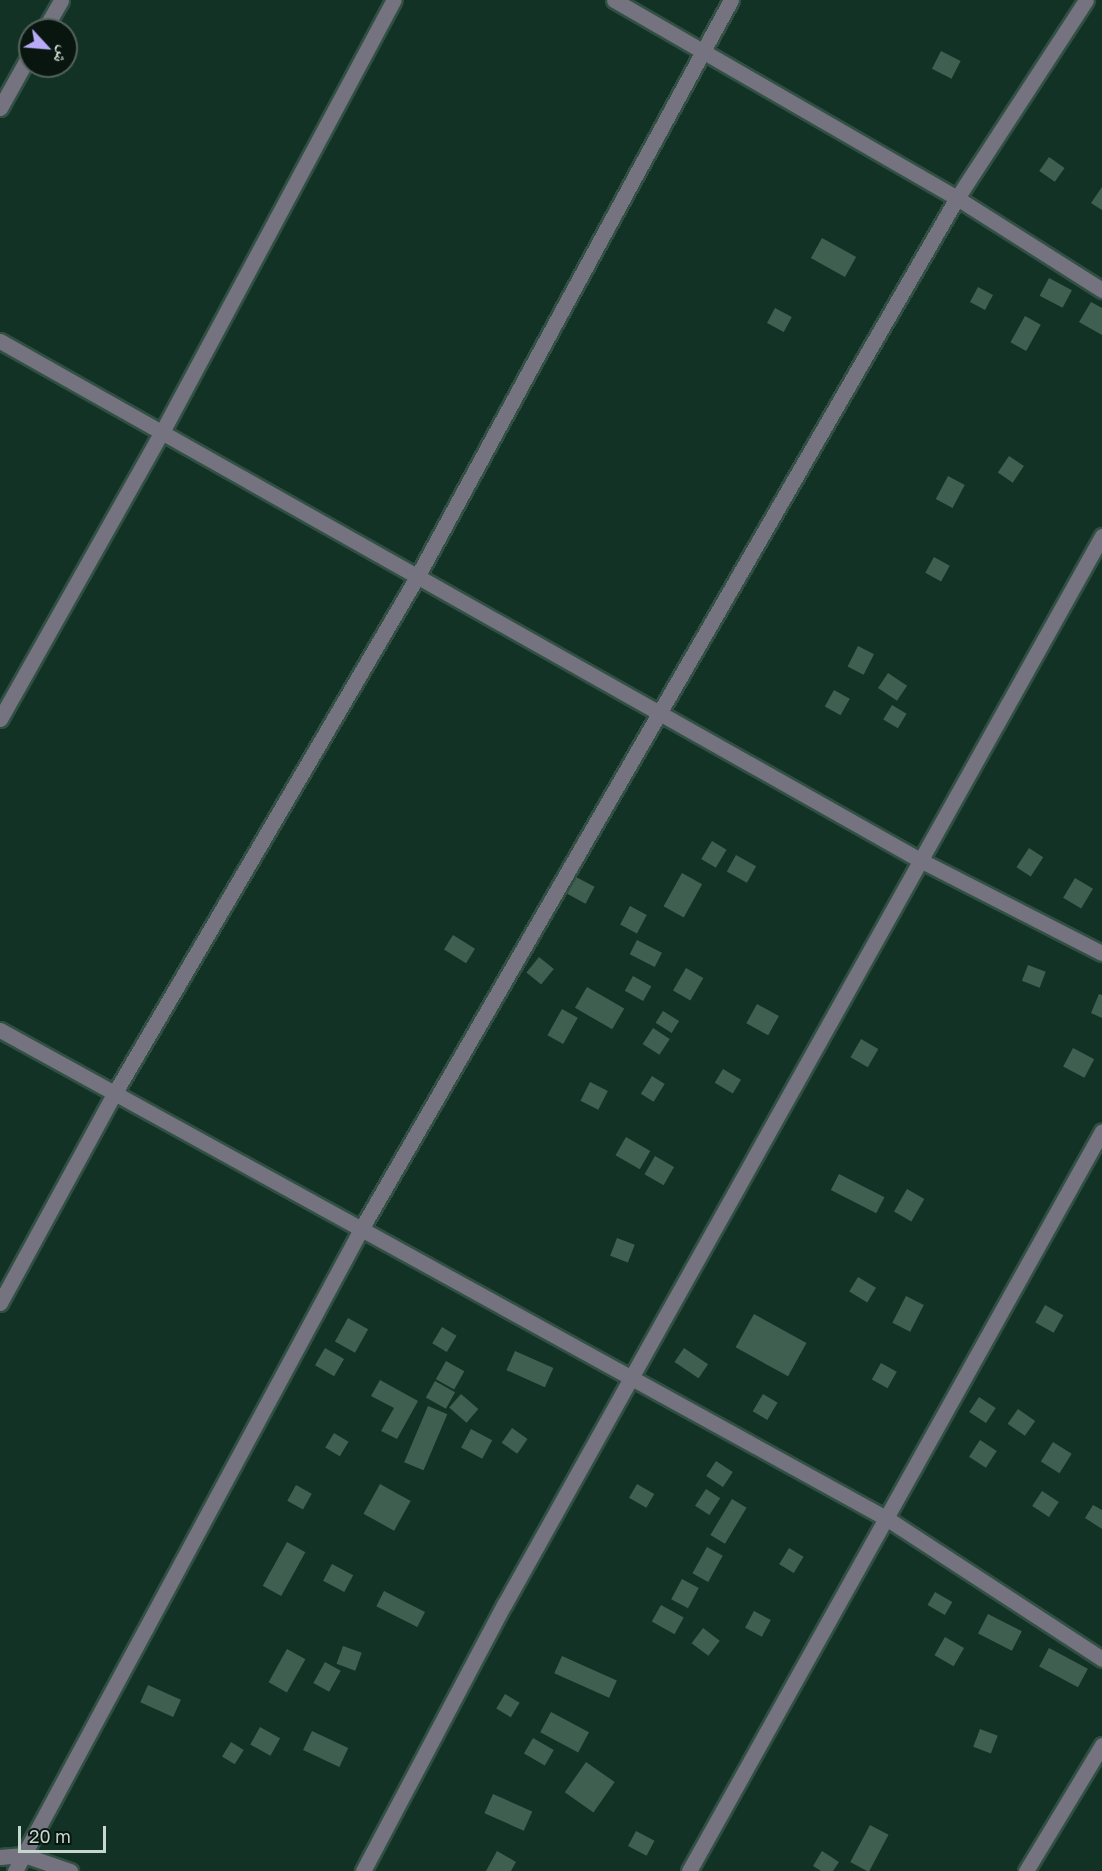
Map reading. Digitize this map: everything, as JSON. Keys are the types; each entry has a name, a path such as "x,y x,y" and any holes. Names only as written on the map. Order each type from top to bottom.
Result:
{"street":[{"path":"51,18 61,0"},
{"path":"0,720 162,432 394,0"},
{"path":"614,0 703,49 957,198 1102,290"},
{"path":"0,1303 114,1094 417,577 731,0"},
{"path":"15,1871 360,1231 658,710 957,198 1086,0"},
{"path":"0,108 18,76"},
{"path":"0,341 417,577 658,710 920,860 1102,953"},
{"path":"363,1871 498,1615 1102,536"},
{"path":"0,1030 360,1231 631,1376 886,1518 1102,1659"},
{"path":"689,1871 1102,1131"},
{"path":"1026,1871 1102,1744"},
{"path":"0,1857 24,1855 70,1871"}],"building":[{"path":"941,51 961,61 952,79 932,69"},
{"path":"1049,157 1065,168 1055,182 1039,171"},
{"path":"1102,187 1102,210 1091,203"},
{"path":"822,238 856,257 845,277 811,258"},
{"path":"1049,278 1072,290 1063,308 1040,296"},
{"path":"978,287 993,295 985,310 970,302"},
{"path":"1091,302 1102,308 1102,335 1079,322"},
{"path":"775,308 792,317 784,332 767,323"},
{"path":"1025,316 1041,325 1026,351 1010,342"},
{"path":"1009,456 1024,466 1013,483 998,473"},
{"path":"948,476 965,485 953,508 936,499"},
{"path":"934,557 950,566 941,581 925,573"},
{"path":"858,646 874,654 864,675 848,666"},
{"path":"888,673 907,686 897,701 878,688"},
{"path":"834,690 850,699 841,715 825,707"},
{"path":"892,705 907,714 898,728 883,720"},
{"path":"712,841 727,850 716,868 701,859"},
{"path":"1029,848 1043,857 1031,877 1016,867"},
{"path":"736,855 756,866 747,883 727,872"},
{"path":"682,873 702,884 684,917 664,906"},
{"path":"576,877 595,887 586,904 567,894"},
{"path":"1075,878 1093,889 1081,909 1063,898"},
{"path":"630,906 647,915 637,933 620,925"},
{"path":"453,935 475,949 466,963 444,949"},
{"path":"637,940 662,953 655,967 630,954"},
{"path":"539,957 554,969 541,985 526,973"},
{"path":"1028,965 1046,972 1040,988 1022,981"},
{"path":"686,968 703,978 690,1001 673,991"},
{"path":"633,976 651,986 643,1001 625,991"},
{"path":"587,987 624,1008 612,1029 575,1008"},
{"path":"1099,994 1102,995 1102,1018 1091,1013"},
{"path":"757,1004 779,1016 768,1035 746,1023"},
{"path":"562,1009 578,1018 563,1044 547,1035"},
{"path":"663,1011 679,1021 672,1033 656,1023"},
{"path":"653,1028 670,1039 659,1055 643,1044"},
{"path":"861,1039 878,1049 868,1067 850,1057"},
{"path":"1073,1048 1094,1059 1084,1078 1063,1067"},
{"path":"723,1069 741,1080 733,1094 715,1083"},
{"path":"652,1076 665,1084 654,1102 641,1094"},
{"path":"590,1082 608,1091 598,1110 580,1101"},
{"path":"626,1137 650,1151 640,1169 616,1155"},
{"path":"655,1156 674,1167 664,1185 644,1174"},
{"path":"839,1174 884,1197 876,1213 831,1190"},
{"path":"907,1189 924,1199 911,1222 894,1212"},
{"path":"617,1238 635,1245 628,1263 610,1256"},
{"path":"858,1277 876,1288 867,1302 849,1292"},
{"path":"906,1296 924,1305 910,1332 892,1323"},
{"path":"1045,1305 1063,1315 1054,1333 1035,1322"},
{"path":"754,1314 806,1343 788,1376 736,1347"},
{"path":"348,1318 368,1329 355,1353 335,1342"},
{"path":"442,1327 457,1336 447,1352 432,1343"},
{"path":"325,1348 344,1359 334,1376 315,1365"},
{"path":"684,1348 708,1364 699,1378 674,1362"},
{"path":"515,1351 553,1368 545,1387 506,1370"},
{"path":"446,1361 464,1371 454,1390 436,1379"},
{"path":"881,1363 897,1372 888,1388 872,1380"},
{"path":"380,1380 418,1401 397,1439 381,1431 394,1408 371,1396"},
{"path":"435,1381 455,1392 446,1409 426,1398"},
{"path":"461,1394 478,1409 467,1423 449,1408"},
{"path":"763,1394 778,1403 767,1420 753,1411"},
{"path":"979,1397 996,1408 986,1423 969,1412"},
{"path":"428,1406 447,1414 423,1470 404,1462"},
{"path":"1018,1409 1035,1421 1025,1436 1008,1424"},
{"path":"512,1428 528,1439 517,1454 502,1443"},
{"path":"471,1429 492,1440 482,1459 461,1448"},
{"path":"334,1433 349,1442 340,1456 325,1448"},
{"path":"980,1440 997,1451 986,1468 969,1457"},
{"path":"1053,1442 1072,1454 1059,1473 1041,1462"},
{"path":"716,1461 733,1472 723,1487 706,1476"},
{"path":"380,1484 411,1501 394,1531 364,1514"},
{"path":"637,1484 654,1494 646,1508 629,1498"},
{"path":"296,1485 312,1494 303,1509 287,1501"},
{"path":"706,1489 720,1498 709,1515 695,1506"},
{"path":"1042,1491 1059,1502 1049,1517 1032,1506"},
{"path":"732,1499 747,1508 725,1544 710,1535"},
{"path":"1093,1505 1102,1510 1102,1529 1085,1518"},
{"path":"287,1542 305,1552 281,1596 263,1586"},
{"path":"707,1547 723,1556 708,1582 692,1573"},
{"path":"789,1548 804,1557 794,1573 779,1564"},
{"path":"332,1564 353,1575 344,1592 323,1581"},
{"path":"682,1579 699,1588 688,1608 671,1599"},
{"path":"384,1591 425,1612 417,1627 376,1606"},
{"path":"935,1592 952,1602 945,1615 928,1605"},
{"path":"661,1605 684,1618 675,1634 652,1622"},
{"path":"754,1611 771,1620 762,1637 745,1628"},
{"path":"988,1614 1022,1631 1012,1651 978,1634"},
{"path":"703,1628 720,1641 708,1656 692,1643"},
{"path":"945,1637 964,1648 954,1666 934,1655"},
{"path":"343,1646 362,1653 355,1671 337,1664"},
{"path":"1049,1648 1088,1669 1078,1687 1039,1667"},
{"path":"287,1649 305,1659 287,1692 269,1682"},
{"path":"562,1656 617,1680 609,1698 554,1673"},
{"path":"325,1662 341,1671 329,1692 313,1683"},
{"path":"148,1685 181,1700 173,1717 140,1702"},
{"path":"505,1694 520,1703 511,1717 496,1709"},
{"path":"551,1712 589,1732 578,1752 540,1732"},
{"path":"260,1727 280,1738 270,1756 250,1744"},
{"path":"980,1729 998,1736 991,1754 973,1747"},
{"path":"312,1731 348,1748 339,1767 303,1750"},
{"path":"533,1738 554,1750 545,1766 524,1754"},
{"path":"231,1742 244,1750 235,1764 222,1756"},
{"path":"586,1762 615,1782 593,1812 565,1792"},
{"path":"493,1794 532,1811 524,1831 484,1813"},
{"path":"870,1825 889,1835 869,1871 850,1862"},
{"path":"636,1831 655,1841 647,1856 628,1846"},
{"path":"497,1851 516,1862 511,1871 486,1871"},
{"path":"822,1851 839,1862 833,1871 821,1871 813,1866"}]}
